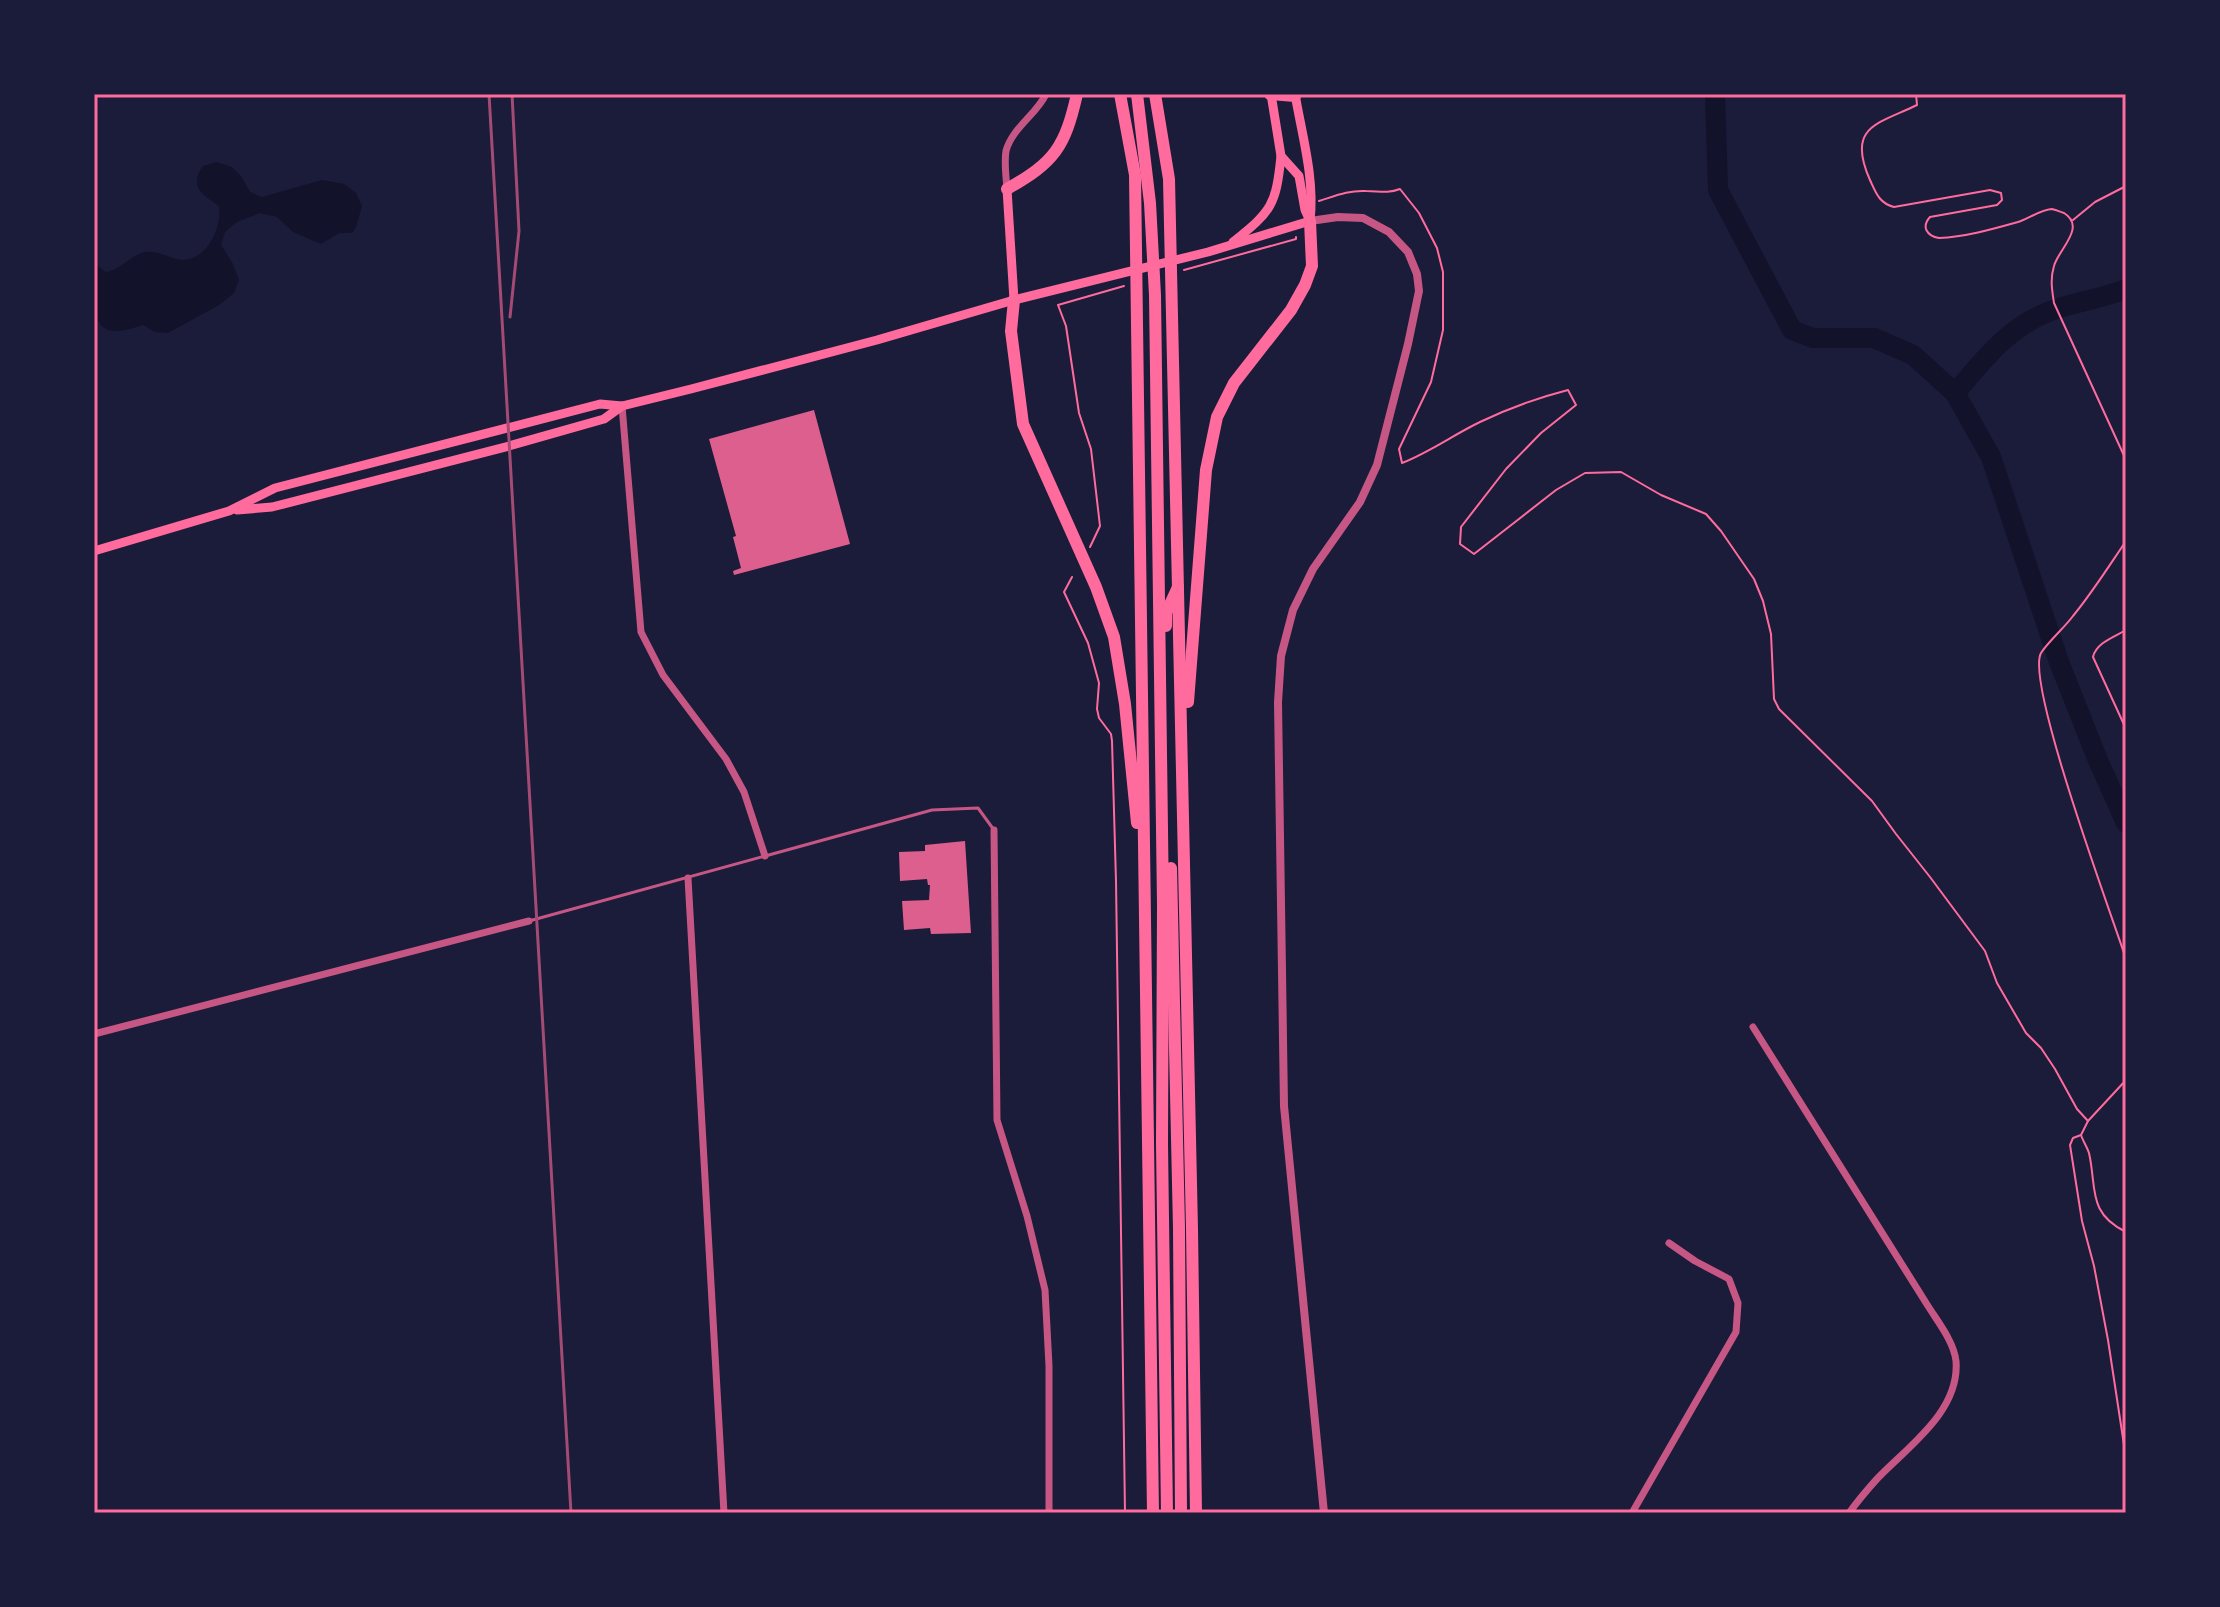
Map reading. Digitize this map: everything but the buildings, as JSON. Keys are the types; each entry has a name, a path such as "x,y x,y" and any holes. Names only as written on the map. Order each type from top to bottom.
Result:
{"highway":[{"path":"1007,189 1047,163 1061,146 1077,94"},
{"path":"1120,94 1135,175 1153,1513"},
{"path":"1137,94 1150,203 1155,295 1167,1513"},
{"path":"1155,94 1169,179 1196,1513"},
{"path":"1271,94 1295,95"},
{"path":"1182,777 1206,470 1217,417 1234,383 1291,310 1305,285 1312,266 1310,221"},
{"path":"1014,300 1011,331 1023,424 1096,587 1114,637 1125,704 1145,906"},
{"path":"1179,584 1166,613 1179,1228 1181,1513"}],"main road":[{"path":"1229,246 1268,211 1278,190 1281,156 1271,94"},
{"path":"1295,95 1309,173 1310,221"},
{"path":"1281,156 1299,176 1310,221"},
{"path":"1007,189 1014,300"},
{"path":"94,551 229,511 275,488 600,404 622,406 865,343 1014,300 1208,252 1310,221"},
{"path":"229,511 272,507 509,446 604,419 622,406"}],"street":[{"path":"1007,189 1007,148 1011,138 1034,113 1046,94"},
{"path":"1310,221 1338,217 1363,218 1389,232 1408,252 1417,274 1419,291 1377,465 1360,502 1313,569 1293,610 1281,656 1278,702 1284,1106 1324,1513"},
{"path":"622,406 641,632 663,675 726,759 744,792 765,856"},
{"path":"994,830 997,1120 1027,1216 1045,1290 1049,1366 1049,1513"},
{"path":"688,878 724,1513"},
{"path":"94,1034 529,921"},
{"path":"1753,1027 1936,1318 1956,1360 1946,1406 1849,1513"},
{"path":"1632,1513 1736,1332 1738,1303 1729,1279 1669,1243"}],"lane":[{"path":"529,921 932,810 978,808 994,830"}],"path":[{"path":"1916,94 1917,105 1877,123 1867,132 1862,143 1862,161 1878,197 1885,204 1900,207 1990,190 2001,193 2002,200 1997,205 1930,217 1925,224 1926,230 1930,236 1939,238 2008,224 2051,209 2066,214 2072,221 2072,234 2057,256 2053,270 2054,303 2126,460"},
{"path":"2072,221 2095,202 2126,186"},
{"path":"1311,204 1342,193 1389,193 1400,189 1419,213 1437,248 1443,272 1443,330 1431,382 1399,449 1402,463 1478,423 1531,400 1568,390 1576,405 1541,433 1506,469 1461,527 1460,544 1474,554 1556,490 1585,473 1621,472 1661,495 1706,514 1754,579 1763,601 1771,634 1774,699 1779,709 1872,801 1930,877 1985,951 1997,983 2026,1033 2041,1048 2077,1109 2088,1121"},
{"path":"1214,262 1296,239 1294,226"},
{"path":"1090,547 1100,526 1091,449 1079,413 1066,326 1058,305 1100,292"},
{"path":"2126,541 2075,614 2041,653 2039,670 2051,729 2074,807 2126,959"},
{"path":"1072,577 1064,592 1088,643 1099,683 1099,718 1111,734 1112,741 1125,1513"},
{"path":"2126,630 2099,645 2093,653 2126,729"},
{"path":"2126,1080 2070,1145 2082,1221 2108,1340 2126,1458"},
{"path":"2081,1135 2088,1150 2092,1190 2098,1206 2109,1222 2126,1232"}],"shaded area":[{"path":"217,162 232,167 250,192 262,197 322,180 344,184 356,193 362,206 356,227 352,233 339,233 321,244 293,232 277,217 260,213 237,222 225,232 221,245 239,280 234,293 219,305 168,333 155,332 143,325 115,331 103,327 95,311 94,263 106,272 146,252 184,260 200,254 216,232 219,206 202,193 197,179 203,166"}],"waterway":[{"path":"1715,94 1718,190 1792,330 1813,338 1874,338 1913,355 1955,393 1991,457 2059,662 2126,823"},
{"path":"1955,393 1997,346 2033,319 2126,289"}],"railway":[{"path":"489,94 571,1513"},
{"path":"510,317 519,231 512,94"}]}
